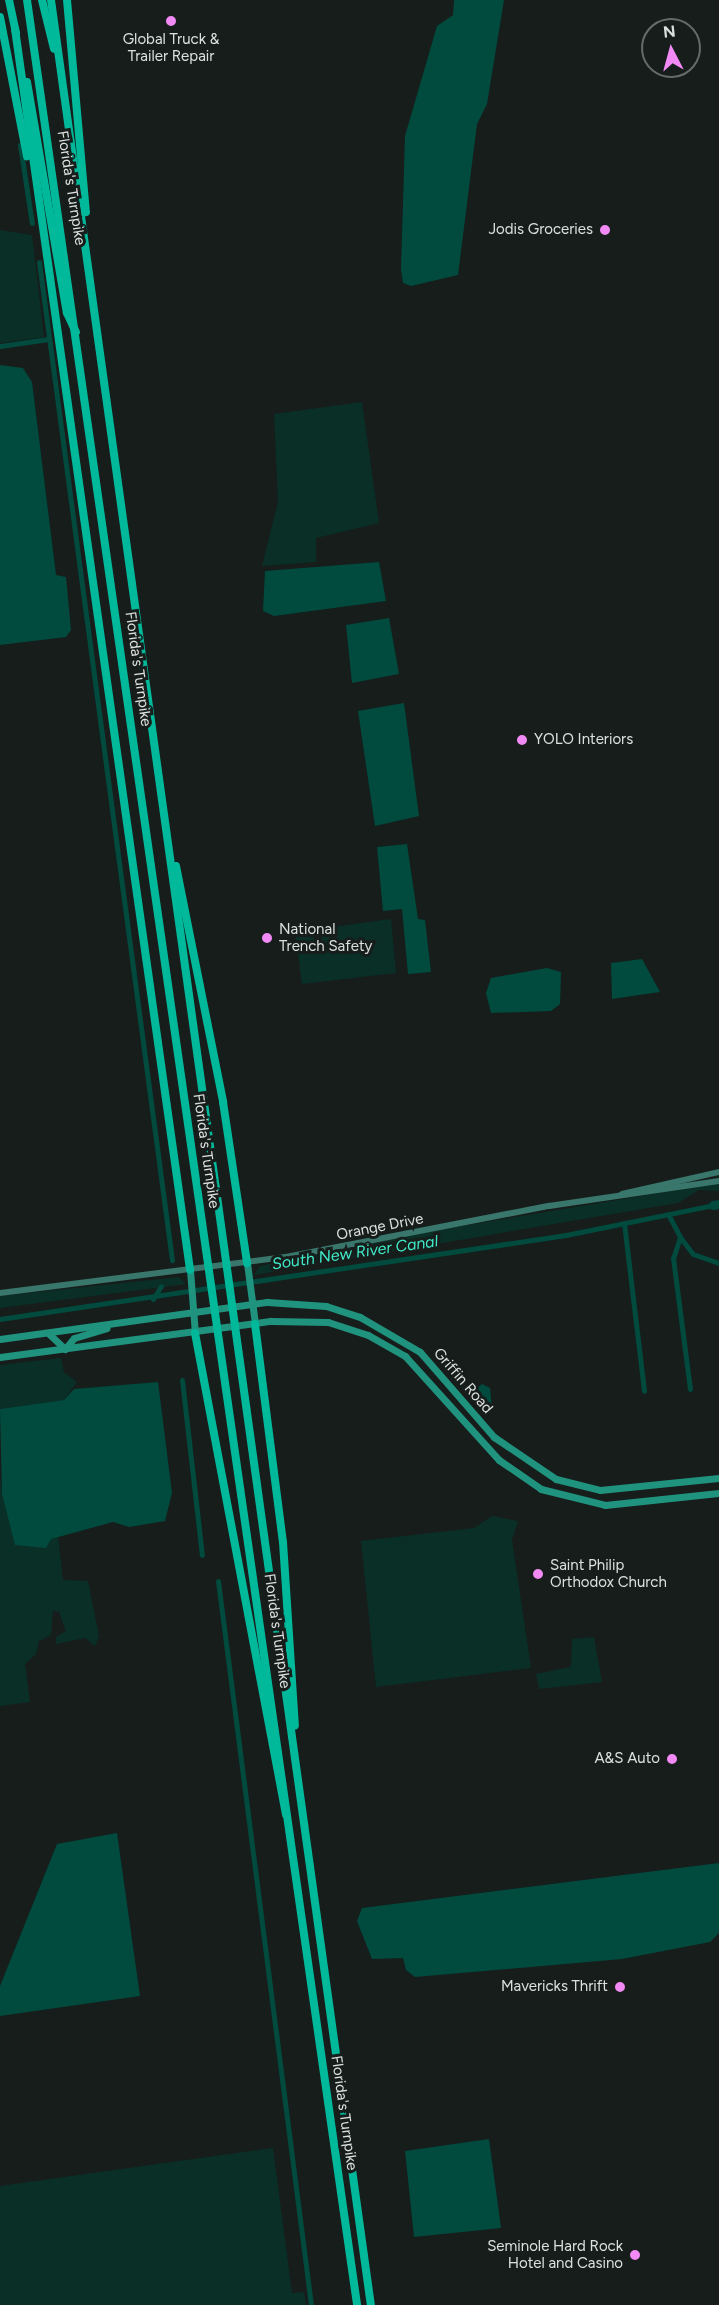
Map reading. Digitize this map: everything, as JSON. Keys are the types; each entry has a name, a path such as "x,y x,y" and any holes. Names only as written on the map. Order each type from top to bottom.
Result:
{"highway":[{"path":"9,0 67,313 79,339"},
{"name":"Florida's Turnpike","path":"28,0 79,339 357,2305"},
{"path":"42,0 61,71"},
{"name":"Florida's Turnpike","path":"51,0 171,848 202,1098 371,2305"},
{"path":"67,0 82,127 88,256"},
{"path":"0,16 40,221"},
{"path":"15,29 40,221 190,1270"},
{"path":"171,848 223,1101 247,1263"},
{"path":"255,1324 283,1542 294,1755"},
{"path":"195,1333 223,1502 292,1836"}],"main road":[{"path":"247,1263 255,1324"},
{"path":"190,1270 196,1312 195,1333"},
{"name":"Griffin Road","path":"0,1339 253,1304 326,1306 392,1332 420,1352 505,1448 556,1479 600,1490 719,1479"},
{"path":"47,1332 65,1349 74,1338 122,1322"},
{"name":"Griffin Road","path":"0,1357 255,1324 328,1322 394,1349 498,1460 560,1497 625,1505 719,1493"}],"street":[{"name":"Orange Drive","path":"0,1293 247,1263 621,1194 719,1172"},
{"path":"687,1186 698,1176"},
{"name":"Orange Drive","path":"621,1194 719,1181"}],"shaded area":[{"path":"454,0 504,0 487,104 477,124 458,275 411,286 403,283 401,269 405,136 437,26 453,15"},
{"path":"0,230 32,235 44,337 0,343"},
{"path":"0,365 23,368 32,382 56,575 66,577 71,630 66,637 0,645"},
{"path":"362,402 379,523 316,538 316,562 262,566 278,502 274,414"},
{"path":"379,562 386,601 274,616 263,611 265,571"},
{"path":"389,618 399,674 352,683 346,625"},
{"path":"404,703 419,816 375,826 358,711"},
{"path":"407,844 418,919 425,920 431,972 408,974 402,909 383,911 377,847"},
{"path":"391,919 396,973 302,984 295,932"},
{"path":"642,959 660,992 612,999 611,963"},
{"path":"547,968 561,972 560,1004 551,1011 491,1013 486,993 491,978"},
{"path":"719,1183 719,1191 699,1190 678,1203 254,1275 260,1266 450,1228"},
{"path":"179,1277 186,1284 0,1308 0,1296"},
{"path":"61,1358 64,1372 77,1382 64,1400 0,1409 0,1365"},
{"path":"158,1382 172,1493 165,1521 129,1527 113,1522 51,1539 46,1548 15,1545 2,1494 0,1409 64,1400 74,1389"},
{"path":"482,1384 490,1388 492,1409 475,1390"},
{"path":"0,1478 2,1494 51,1539 58,1536 63,1580 88,1581 99,1636 95,1646 85,1638 56,1644 56,1637 66,1631 59,1612 53,1611 51,1635 39,1641 36,1654 25,1664 30,1702 0,1706"},
{"path":"492,1516 518,1521 512,1540 531,1668 376,1687 361,1541 474,1528"},
{"path":"594,1637 602,1682 539,1689 536,1674 571,1667 572,1639"},
{"path":"117,1833 140,1996 0,2016 0,1986 57,1844"},
{"path":"719,1863 719,1933 710,1942 622,1959 415,1977 406,1970 403,1958 372,1959 357,1921 362,1908"},
{"path":"489,2139 501,2228 414,2237 405,2151"},
{"path":"273,2148 292,2293 304,2292 306,2305 0,2305 0,2186"}],"waterway":[{"path":"20,145 32,223"},
{"path":"39,262 172,1260"},
{"path":"0,346 49,339"},
{"name":"South New River Canal","path":"713,1205 719,1204"},
{"name":"South New River Canal","path":"0,1319 566,1235 713,1205"},
{"path":"668,1214 680,1237 673,1258 690,1389"},
{"path":"624,1223 644,1391"},
{"path":"680,1237 693,1254 719,1263"},
{"name":"South New River Canal","path":"153,1299 161,1286"},
{"path":"182,1380 202,1555"},
{"path":"218,1581 311,2305"}],"place":[{"name":"Global Truck & Trailer Repair","path":"171,21"},
{"name":"Jodis Groceries","path":"605,230"},
{"name":"YOLO Interiors","path":"522,740"},
{"name":"National Trench Safety","path":"267,938"},
{"name":"Saint Philip Orthodox Church","path":"538,1574"},
{"name":"A&S Auto","path":"672,1759"},
{"name":"Mavericks Thrift","path":"620,1987"},
{"name":"Seminole Hard Rock Hotel and Casino","path":"635,2255"}]}
